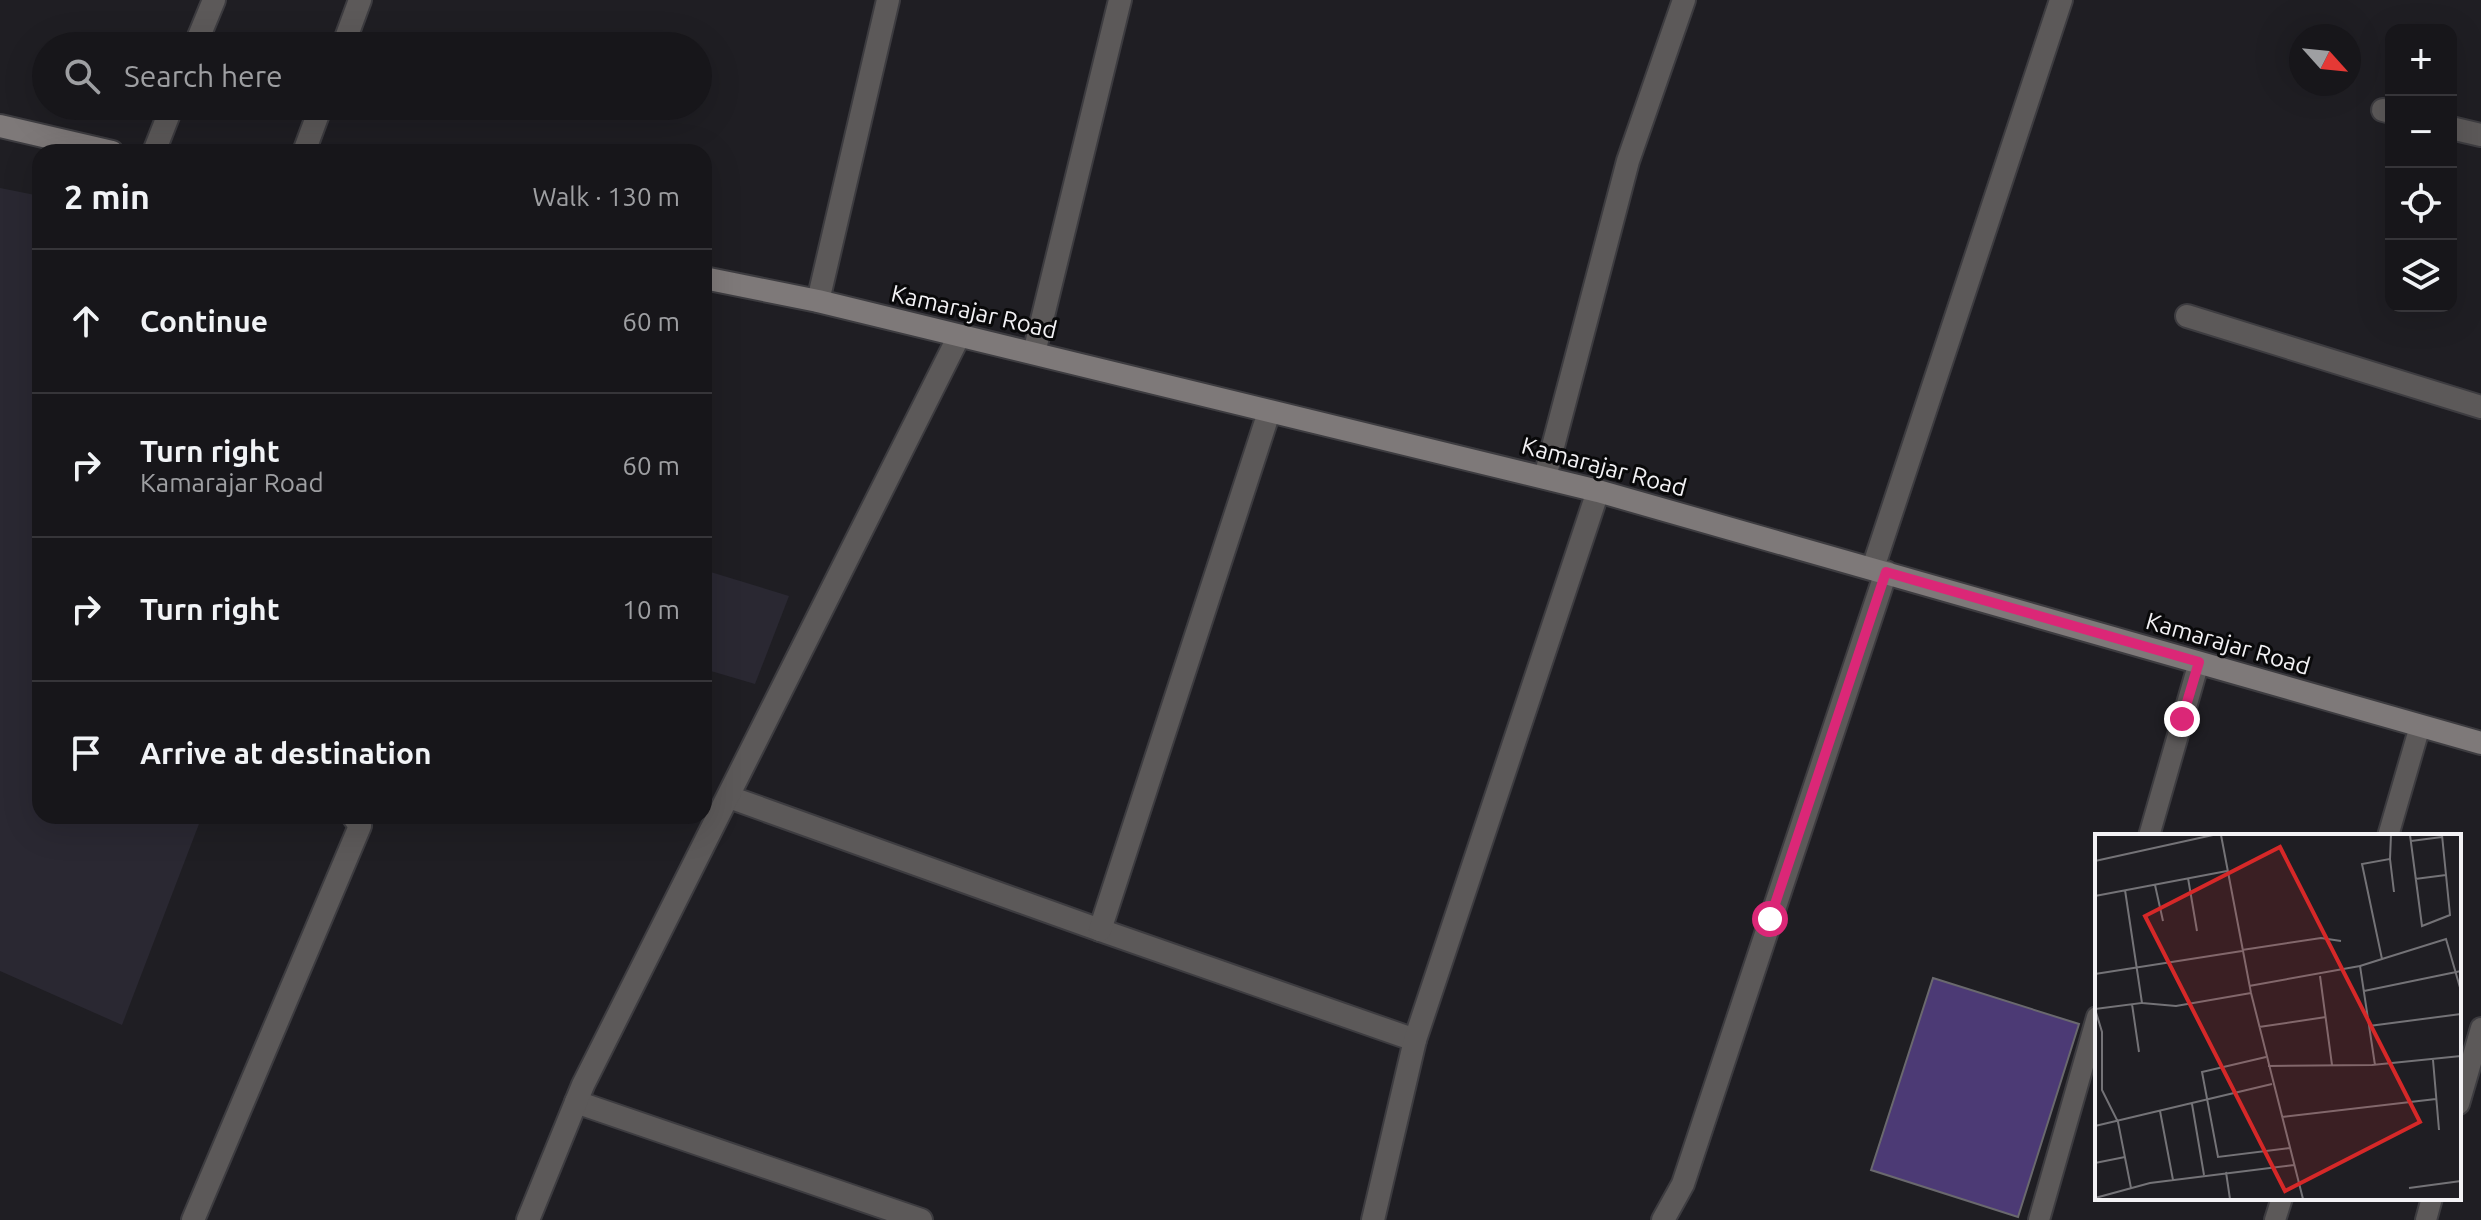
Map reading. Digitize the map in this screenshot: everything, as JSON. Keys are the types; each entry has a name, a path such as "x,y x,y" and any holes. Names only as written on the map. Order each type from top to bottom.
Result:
{"main road":[{"path":"0,126 78,144"},
{"name":"Kamarajar Road","path":"712,280 818,301 1545,477 2481,743"}],"street":[{"path":"201,32 214,0"},
{"path":"348,32 360,0"},
{"path":"818,301 888,0"},
{"path":"1034,353 1120,0"},
{"path":"1545,477 1628,161 1684,0"},
{"path":"1663,1220 1683,1184 2061,0"},
{"path":"157,144 167,120"},
{"path":"307,144 316,120"},
{"path":"2457,129 2481,135"},
{"path":"2187,316 2481,407"},
{"path":"528,1220 576,1102 959,336"},
{"path":"1100,930 1269,412"},
{"path":"1373,1220 1415,1040 1598,491"},
{"path":"729,797 1415,1040"},
{"path":"193,1220 359,824"},
{"path":"576,1102 874,1212 921,1220"}],"lane":[{"path":"2150,834 2199,662"},
{"path":"2389,834 2420,726"},
{"path":"2039,1220 2095,1024"},
{"path":"2461,1097 2481,1028"},
{"path":"2275,1220 2281,1200"},
{"path":"2426,1220 2431,1200"}],"shaded area":[{"path":"0,188 32,194 32,824 199,824 122,1025 0,971"},
{"path":"712,572 789,596 755,684 712,671"}],"building":[{"path":"1933,978 2079,1024 2018,1217 1871,1170"}],"route":[{"path":"1770,919 1886,572 2199,662 2182,719"}]}
